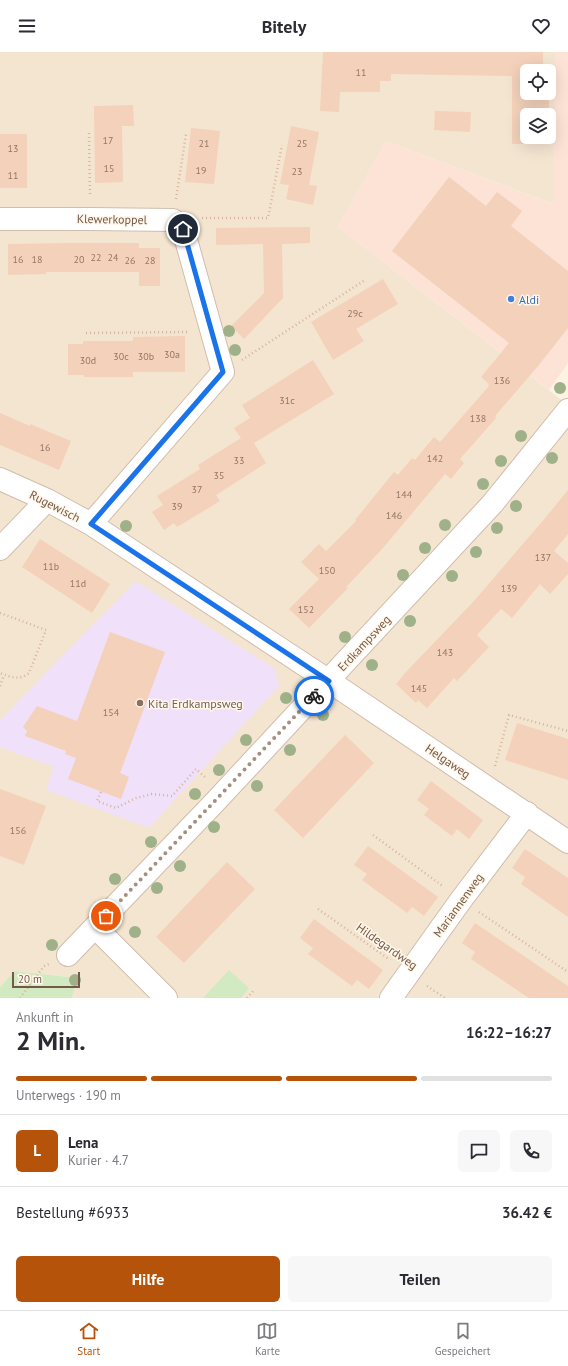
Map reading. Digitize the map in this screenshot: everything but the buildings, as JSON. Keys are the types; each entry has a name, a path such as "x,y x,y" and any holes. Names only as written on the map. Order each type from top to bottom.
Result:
{"street":[{"name":"Klewerkoppel","path":"0,219 90,219 178,225"},
{"path":"91,524 223,372 213,332 178,225"},
{"name":"Erdkampsweg","path":"68,955 329,681 493,503 568,410"},
{"name":"Rugewisch","path":"0,479 47,500 91,524 329,681"},
{"path":"0,549 47,500"},
{"name":"Helgaweg","path":"329,681 568,842"},
{"name":"Mariannenweg","path":"390,998 526,814"},
{"path":"95,928 166,998"}],"path":[{"path":"89,133 90,219"},
{"path":"186,134 178,225 195,218 268,218 282,146"},
{"path":"223,372 365,280"},
{"path":"86,333 213,332"},
{"path":"0,614 46,630 30,673 24,677 18,678 0,673"},
{"path":"0,686 4,675"},
{"path":"488,788 509,715 568,732"},
{"path":"101,792 97,801 116,808 136,798 152,794 172,796 196,770 223,793"},
{"name":"Hildegardweg","path":"318,909 445,998"},
{"path":"20,998 44,966 68,955"},
{"path":"247,998 254,989"}],"shaded area":[{"path":"0,52 555,52 555,64 520,64 520,100 555,100 555,108 520,108 520,144 554,144 554,204 386,141 338,227 568,405 568,998 72,998 76,978 16,971 0,987"},
{"path":"555,52 568,52 568,363 549,390 338,227 386,141 553,204 554,144 556,144 556,108 554,108 554,100 556,100"},
{"name":"Kita Erdkampsweg","path":"136,581 275,669 279,686 149,828 46,790 54,767 0,747 0,720"}],"green space":[{"path":"229,970 249,988 241,998 203,998"},
{"path":"15,971 77,978 72,998 0,998 0,987"}],"way so far":[{"path":"106,916 314,696"}],"place":[{"name":"Aldi","path":"511,299"},
{"name":"Kita Erdkampsweg","path":"140,703"}],"route":[{"path":"183,229 223,372 91,524 329,681 314,696"}]}
